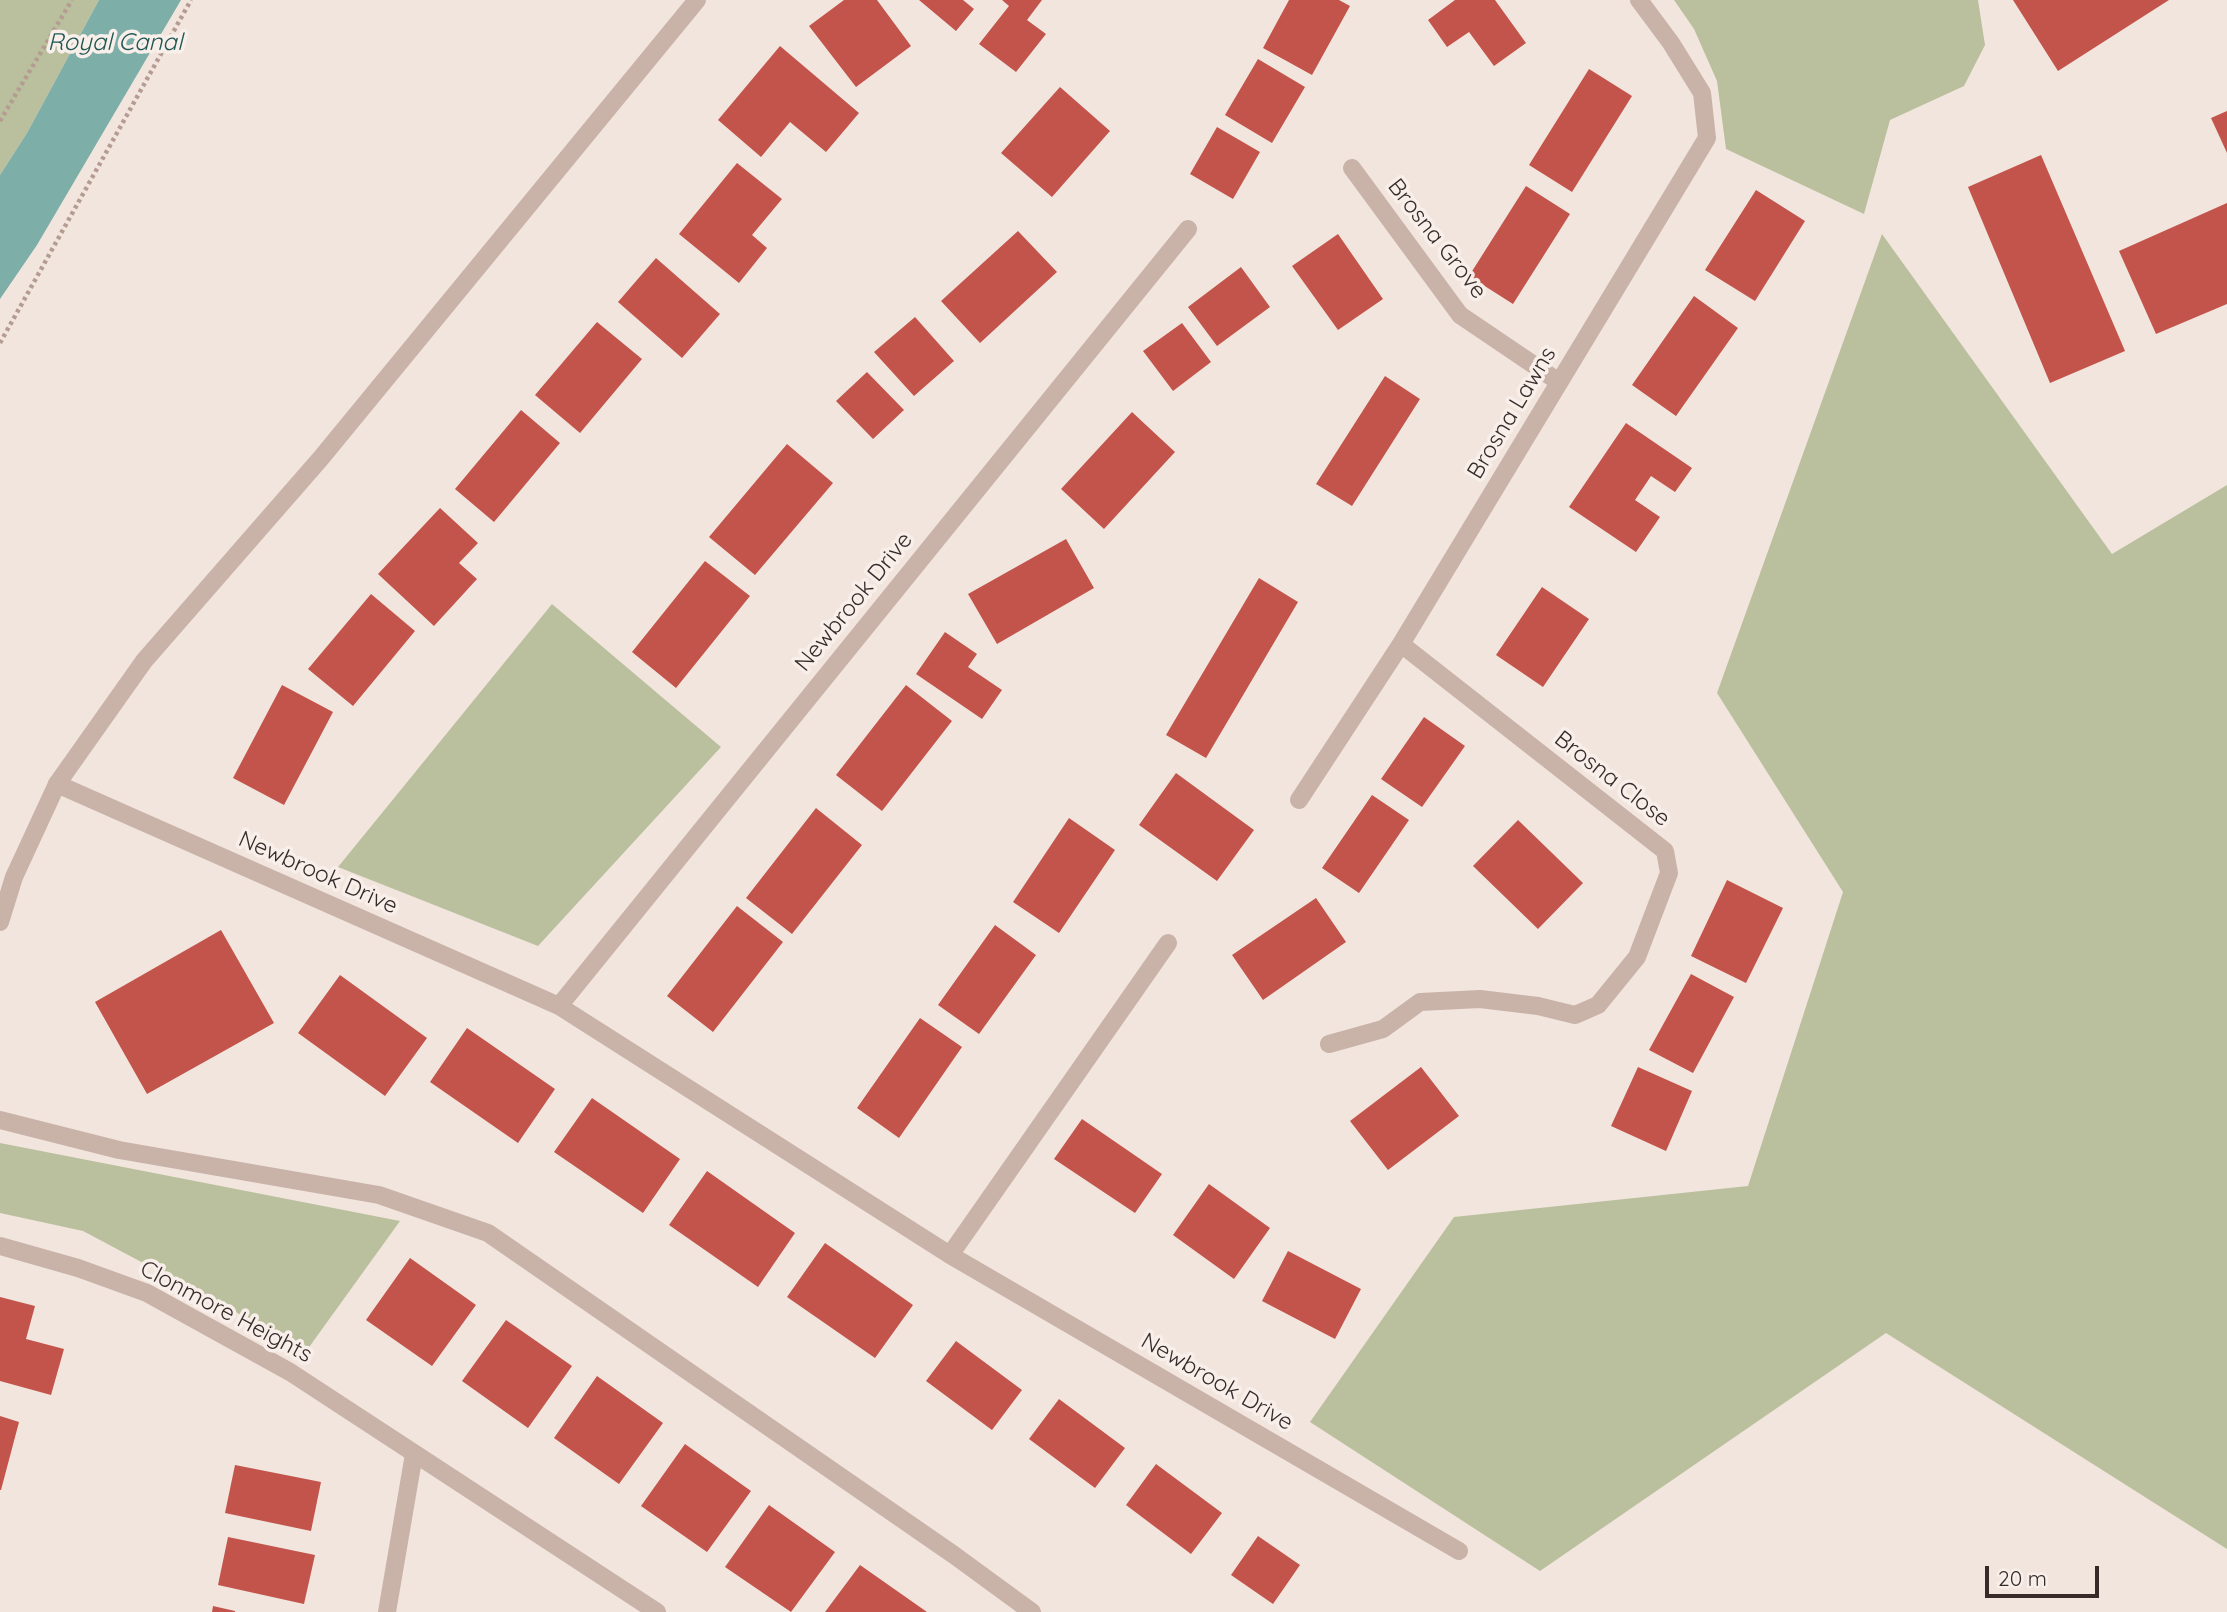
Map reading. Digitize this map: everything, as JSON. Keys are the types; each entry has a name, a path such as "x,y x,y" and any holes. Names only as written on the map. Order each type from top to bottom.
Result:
{"street":[{"path":"0,922 14,877 57,784 144,661 321,458 697,0"},
{"name":"Brosna Lawns","path":"1299,800 1401,644 1707,138 1702,93 1671,43 1639,0"},
{"name":"Brosna Grove","path":"1352,168 1460,315 1559,382"},
{"name":"Newbrook Drive","path":"559,1006 1188,229"},
{"name":"Brosna Close","path":"1329,1044 1383,1029 1420,1002 1480,999 1538,1006 1575,1015 1598,1005 1637,957 1669,873 1665,851 1401,644"},
{"name":"Newbrook Drive","path":"57,784 559,1006 950,1255 1459,1551"},
{"path":"950,1255 1168,943"},
{"path":"0,1120 119,1150 379,1195 488,1233 954,1555 1032,1612"},
{"name":"Clonmore Heights","path":"0,1246 78,1268 147,1293 290,1372 657,1612"},
{"path":"387,1612 414,1454"}],"path":[{"path":"0,121 72,0"},
{"path":"0,344 191,0"}],"green space":[{"path":"0,0 99,0 27,133 0,175"},
{"path":"1674,0 1978,0 1985,45 1964,86 1890,120 1864,214 1726,149 1717,81 1694,29"},
{"path":"1882,234 2112,554 2227,485 2227,1549 1886,1333 1540,1571 1310,1422 1454,1217 1748,1186 1843,892 1717,693"},
{"path":"552,604 721,747 538,946 338,867"},
{"path":"0,1143 400,1221 307,1350 83,1231 0,1213"}],"water":[{"name":"Royal Canal","path":"99,0 181,0 37,245 0,299 0,175 27,133"}],"building":[{"path":"844,0 877,0 911,46 856,87 809,26"},
{"path":"919,0 963,0 974,9 956,31"},
{"path":"1002,0 1042,0 1027,20 1046,34 1016,72 979,44 1009,6"},
{"path":"1289,0 1339,0 1350,6 1312,75 1263,48"},
{"path":"1455,0 1495,0 1526,43 1494,66 1469,32 1447,47 1428,20"},
{"path":"2013,0 2169,0 2058,71"},
{"path":"780,46 859,113 826,152 790,122 761,157 718,120"},
{"path":"1258,59 1305,87 1272,143 1225,115"},
{"path":"1589,69 1632,96 1572,192 1529,165"},
{"path":"1060,87 1110,131 1052,197 1001,153"},
{"path":"2227,111 2227,153 2211,118"},
{"path":"1217,127 1260,152 1233,199 1190,174"},
{"path":"2041,155 2125,351 2050,383 1968,187"},
{"path":"737,163 782,199 752,235 767,248 739,283 679,234"},
{"path":"1526,186 1570,214 1513,304 1469,276"},
{"path":"1756,190 1805,221 1755,301 1705,270"},
{"path":"2227,203 2227,304 2156,334 2119,251"},
{"path":"1018,231 1057,272 980,343 941,301"},
{"path":"1338,234 1383,299 1338,330 1292,266"},
{"path":"656,258 720,314 682,358 618,302"},
{"path":"1241,267 1270,307 1217,346 1188,307"},
{"path":"1694,296 1738,328 1676,416 1632,385"},
{"path":"915,317 954,361 914,396 874,352"},
{"path":"597,322 642,359 580,433 535,395"},
{"path":"1182,323 1211,362 1173,391 1143,351"},
{"path":"867,372 904,410 873,439 836,401"},
{"path":"1385,376 1420,399 1352,506 1316,484"},
{"path":"521,410 560,443 494,522 455,489"},
{"path":"1132,412 1175,452 1104,529 1061,489"},
{"path":"1626,423 1692,468 1675,492 1651,476 1635,500 1660,517 1636,552 1569,507"},
{"path":"787,444 833,483 755,575 709,537"},
{"path":"440,508 478,543 459,563 477,579 434,626 378,574"},
{"path":"1066,539 1094,588 997,644 968,594"},
{"path":"705,561 750,596 676,688 632,652"},
{"path":"1259,578 1298,602 1206,758 1166,735"},
{"path":"1542,587 1589,619 1543,687 1496,655"},
{"path":"371,594 415,631 353,706 308,669"},
{"path":"945,632 977,654 968,667 1002,690 982,719 916,674"},
{"path":"282,685 333,712 284,805 233,778"},
{"path":"906,685 952,721 882,811 836,775"},
{"path":"1424,717 1465,746 1422,807 1381,779"},
{"path":"1176,773 1254,830 1217,881 1139,825"},
{"path":"1372,795 1409,820 1359,893 1322,868"},
{"path":"816,808 862,845 792,934 746,898"},
{"path":"1069,818 1115,850 1059,933 1013,902"},
{"path":"1518,820 1583,883 1538,929 1473,866"},
{"path":"1727,880 1783,908 1746,983 1691,956"},
{"path":"1316,898 1346,942 1263,1000 1232,955"},
{"path":"737,906 783,942 713,1032 667,996"},
{"path":"995,925 1036,955 979,1034 938,1005"},
{"path":"221,930 274,1023 147,1094 95,1002"},
{"path":"1691,974 1734,997 1693,1073 1649,1050"},
{"path":"340,975 427,1038 385,1096 298,1033"},
{"path":"920,1018 962,1047 899,1138 857,1108"},
{"path":"467,1028 555,1089 518,1143 430,1082"},
{"path":"1421,1067 1459,1116 1388,1170 1350,1121"},
{"path":"1638,1067 1692,1091 1666,1151 1611,1126"},
{"path":"592,1098 680,1159 643,1213 554,1152"},
{"path":"1082,1119 1162,1174 1135,1213 1054,1159"},
{"path":"707,1171 795,1233 758,1287 669,1225"},
{"path":"1209,1184 1270,1228 1234,1279 1173,1235"},
{"path":"825,1243 913,1305 875,1358 787,1297"},
{"path":"1288,1251 1361,1289 1335,1339 1262,1301"},
{"path":"410,1258 476,1305 432,1366 366,1320"},
{"path":"0,1297 35,1306 26,1339 64,1349 51,1395 0,1381"},
{"path":"506,1320 572,1366 528,1428 462,1381"},
{"path":"956,1341 1022,1390 992,1430 926,1381"},
{"path":"597,1376 663,1423 619,1484 554,1438"},
{"path":"1059,1399 1125,1448 1095,1488 1029,1439"},
{"path":"0,1416 19,1422 1,1490 0,1490"},
{"path":"685,1444 751,1491 707,1552 641,1506"},
{"path":"1156,1464 1222,1513 1191,1554 1126,1505"},
{"path":"235,1465 321,1482 311,1531 225,1513"},
{"path":"769,1505 835,1552 791,1612 725,1567"},
{"path":"1258,1536 1300,1565 1273,1604 1231,1575"},
{"path":"228,1537 315,1555 304,1604 218,1585"},
{"path":"860,1565 927,1612 825,1612"},
{"path":"213,1606 235,1611 235,1612 212,1612"}]}
